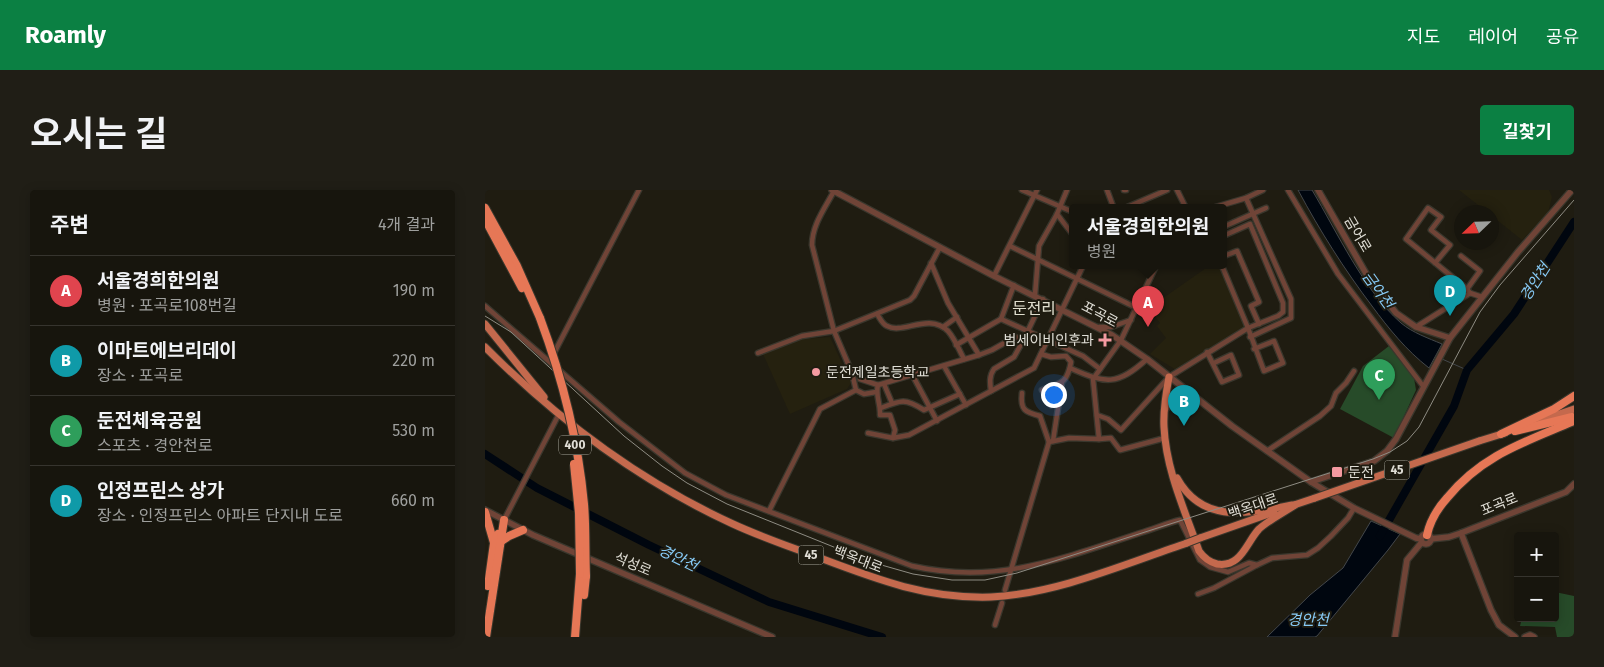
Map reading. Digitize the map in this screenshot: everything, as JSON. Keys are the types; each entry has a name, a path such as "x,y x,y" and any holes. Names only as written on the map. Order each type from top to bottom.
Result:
{"highway":[{"name":"400","path":"485,208 517,266 538,319 564,413 573,462 579,513 583,575 580,637"},
{"name":"400","path":"485,219 538,319"},
{"path":"1501,434 1554,409 1574,396"},
{"path":"1501,434 1574,416"},
{"path":"1425,539 1429,525 1442,503 1455,487 1479,466 1501,452 1574,420"},
{"path":"485,511 497,543 486,637"},
{"path":"485,613 497,543 505,518"},
{"path":"497,543 523,530"},
{"name":"400","path":"575,637 583,575"}],"main road":[{"path":"485,324 559,414"},
{"name":"백옥대로","path":"485,347 523,384 618,459 703,510 762,536 880,581 938,594 974,597 1028,593 1071,582 1501,434"},
{"path":"1169,376 1164,416 1165,438 1171,467 1199,551 1203,557 1214,564 1222,565 1235,561 1260,529 1295,505"},
{"name":"45","path":"1501,434 1574,409"},
{"path":"1171,467 1186,492 1193,499 1211,509 1237,514 1295,505"}],"street":[{"path":"549,362 639,190"},
{"path":"1022,190 1035,193 1069,210"},
{"path":"1035,296 1039,246 1057,214 1067,190"},
{"path":"1107,190 1112,204"},
{"path":"1134,204 1167,190"},
{"path":"1177,190 1183,204"},
{"path":"1226,204 1246,198 1263,190"},
{"path":"1288,190 1338,274 1423,386"},
{"name":"금어로","path":"1318,190 1373,284 1396,313 1416,327 1450,338"},
{"path":"1311,482 1374,461 1381,456 1396,439 1450,338 1518,252 1572,190"},
{"path":"833,191 817,224 812,238 812,245 834,331 852,373 856,390"},
{"name":"포곡로","path":"833,191 994,276 1062,308 1121,340 1232,426 1311,482 1357,510 1410,535 1425,539 1449,537 1566,492 1574,484"},
{"path":"994,276 1035,193"},
{"path":"1246,198 1291,299 1291,318 1250,337"},
{"path":"1227,225 1266,208"},
{"path":"1435,263 1449,245 1431,230 1441,217 1428,208 1406,239 1435,263 1469,291 1482,297"},
{"path":"1057,214 1069,227"},
{"path":"1097,415 1107,419 1121,430 1169,376 1248,328 1278,316 1283,312 1280,293 1250,224 1227,234"},
{"path":"1010,246 1137,308"},
{"path":"758,353 801,336 834,331 910,300 914,296 940,247"},
{"path":"1227,254 1237,250 1259,302 1251,306 1259,324"},
{"path":"1416,327 1469,291 1480,271 1461,256"},
{"path":"931,263 948,303 979,355"},
{"path":"867,433 893,438 909,435 1034,368 1082,269"},
{"path":"1099,439 1093,379 1121,340 1155,269"},
{"path":"1222,269 1248,328 1250,337 1264,372 1283,363 1274,341 1255,348"},
{"path":"956,345 1001,319 1014,285"},
{"path":"991,391 991,372 1014,356 1043,299"},
{"path":"485,306 619,422 685,473 726,495 911,566 938,571 960,572 1010,570 1062,558 1180,520 1197,555 1210,568 1228,572 1249,563 1257,565"},
{"path":"877,314 886,326 892,328 924,323 943,327 964,359"},
{"path":"943,327 957,317"},
{"path":"1001,319 1083,356 1100,369"},
{"path":"1099,327 1111,327 1131,320"},
{"path":"859,379 881,384 979,355 1015,337 1024,339"},
{"path":"1207,352 1222,382 1239,375 1231,355 1214,363"},
{"path":"1041,354 1051,357 1066,356 1071,362 1067,378 1042,390 1051,405"},
{"path":"1070,368 1093,379 1109,380 1124,377 1147,359"},
{"path":"944,366 966,405"},
{"path":"1267,451 1331,406 1336,394 1346,384 1354,371"},
{"path":"913,376 937,421"},
{"path":"1005,590 1051,441 1062,382"},
{"path":"856,390 864,394 876,392 881,384"},
{"path":"881,384 892,403"},
{"path":"769,511 819,409 856,390"},
{"path":"876,392 881,408 880,415 890,415 892,418 895,430 893,438"},
{"path":"1022,393 1022,406 1029,413 1040,416 1051,441"},
{"path":"881,408 892,403 907,401 923,410 959,394"},
{"path":"1164,416 1172,399 1184,394 1195,397"},
{"path":"505,518 559,414"},
{"path":"1051,441 1077,438 1111,438 1120,450 1165,438"},
{"path":"1198,594 1215,588 1272,558 1298,557 1312,552 1357,510"},
{"name":"석성로","path":"485,511 505,518 523,530 773,637"},
{"path":"1461,533 1499,626 1515,637"},
{"path":"1395,637 1407,560 1425,539"},
{"path":"995,625 1002,602"},
{"path":"1525,637 1529,634 1534,637"}],"shaded area":[{"path":"1459,190 1549,190 1552,197 1548,213 1522,240 1499,222 1499,205 1478,205"},
{"path":"1205,269 1223,269 1248,328 1178,371 1150,354 1166,338 1157,326 1160,323 1149,308"},
{"name":"둔전제일초등학교","path":"830,337 851,383 847,389 790,414 763,354 803,339"}],"green space":[{"path":"1389,346 1414,378 1416,390 1394,438 1340,409 1363,366"},
{"path":"1559,593 1574,596 1574,637 1557,637 1555,627 1520,626 1521,622 1559,622"}],"water":[{"name":"금어천","path":"1298,190 1312,190 1363,278 1388,310 1410,330 1442,344 1429,368 1398,339 1362,292 1333,250"},
{"name":"경안천","path":"1371,521 1400,534 1317,636 1267,637 1310,595 1343,568"}],"waterway":[{"name":"금어천","path":"1380,536 1454,406 1467,370 1514,314 1574,222"},
{"name":"금어천","path":"1442,359 1467,370"},
{"name":"경안천","path":"485,454 537,488 649,545 769,602 882,637"}],"tram line":[{"path":"485,316 511,332 624,436 687,483 727,504 871,562 913,574 952,580 985,580 1017,573 1390,452 1407,441 1419,427 1480,312 1500,285 1574,200"}],"place":[{"name":"인정프린스 상가","path":"1450,316"},
{"name":"서울경희한의원","path":"1148,327"},
{"name":"범세이비인후과","path":"1105,340"},
{"name":"둔전제일초등학교","path":"816,372"},
{"name":"둔전체육공원","path":"1379,400"},
{"name":"이마트에브리데이","path":"1184,426"},
{"name":"둔전","path":"1337,472"}],"district":[{"name":"둔전리","path":"1034,308"}]}
